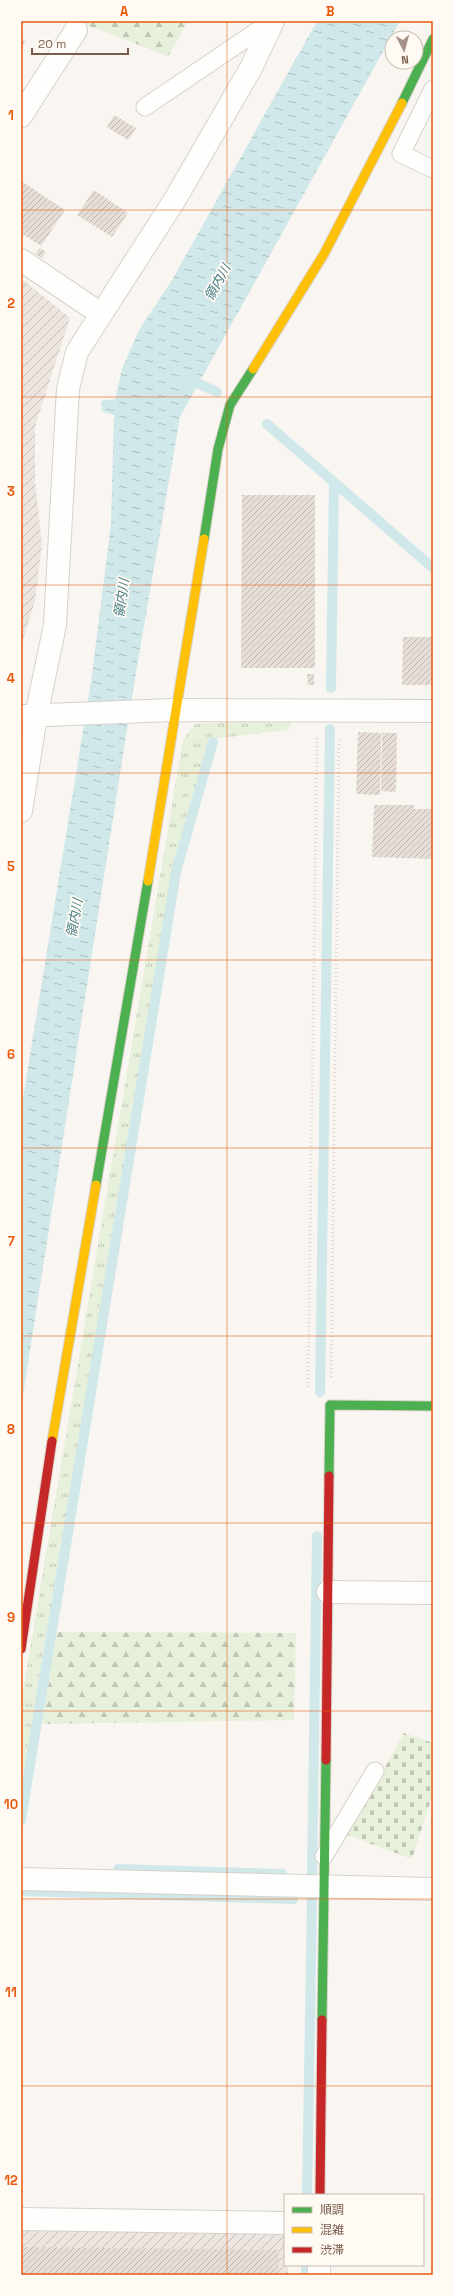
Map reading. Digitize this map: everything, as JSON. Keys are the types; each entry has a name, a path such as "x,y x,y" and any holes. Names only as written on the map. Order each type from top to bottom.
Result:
{"street":[{"path":"22,802 35,716 55,625 68,389 77,352 178,194 251,68 273,21"},
{"path":"21,116 76,30"},
{"path":"21,1649 49,1460 218,449 230,405 324,254 377,155 433,40"},
{"path":"21,260 101,314"},
{"path":"35,716 175,710 433,711"},
{"path":"320,2194 330,1405 433,1406"},
{"path":"328,1592 433,1593"},
{"path":"21,1879 433,1889"},
{"path":"21,2219 284,2223"}],"lane":[{"path":"145,107 273,21"},
{"path":"433,89 401,154 433,169"},
{"path":"324,1856 375,1771"}],"path":[{"path":"330,1405 340,711"}],"shaded area":[{"path":"21,278 70,318 35,427 35,481 42,544 35,601 21,647"},
{"path":"21,2228 284,2232 284,2266 288,2266 288,2275 21,2275"}],"green space":[{"path":"76,21 188,21 168,56"},
{"path":"292,719 288,730 212,739 174,873 21,1809 21,1702 183,740 195,724"},
{"path":"57,1632 296,1633 294,1720 42,1724"},
{"path":"404,1733 433,1743 433,1793 412,1859 347,1835"}],"water":[{"name":"領内川","path":"317,21 400,21 395,30 384,30 384,50 180,417 135,678 21,1408 21,1110 91,682 111,524 114,415 102,411 101,401 115,399 122,369 139,330 172,280"}],"building":[{"path":"21,38 25,40 21,52"},
{"path":"114,115 136,128 128,140 107,127"},
{"path":"21,181 65,210 41,246 21,233"},
{"path":"94,190 128,213 112,237 77,215"},
{"path":"40,248 46,252 42,258 35,254"},
{"path":"242,495 315,495 315,668 241,668"},
{"path":"403,637 433,637 433,685 402,685"},
{"path":"307,674 314,674 314,685 308,685"},
{"path":"358,732 381,733 380,795 356,794"},
{"path":"382,733 397,733 396,792 381,791"},
{"path":"374,805 414,805 414,809 433,809 433,859 372,857"},
{"path":"21,2247 279,2250 278,2275 21,2275"}],"waterway":[{"path":"186,378 217,392"},
{"path":"267,424 433,568"},
{"path":"331,688 334,482"},
{"path":"320,1392 330,729"},
{"path":"21,1820 176,872 213,742"},
{"path":"312,1876 317,1536"},
{"path":"118,1869 282,1874"},
{"path":"21,1891 293,1899"},
{"path":"307,2194 312,1897"},
{"path":"306,2266 306,2275"}],"traffic: fast":[{"path":"402,103 433,39"},
{"path":"204,539 218,449 230,405 253,369"},
{"path":"96,1185 148,881"},
{"path":"329,1476 330,1405 433,1406"},
{"path":"322,2020 326,1760"}],"traffic: slow":[{"path":"253,369 324,254 402,103"},
{"path":"148,881 204,539"},
{"path":"52,1441 96,1185"}],"traffic: jam":[{"path":"21,1649 52,1441"},
{"path":"326,1760 329,1476"},
{"path":"320,2194 322,2020"}]}
